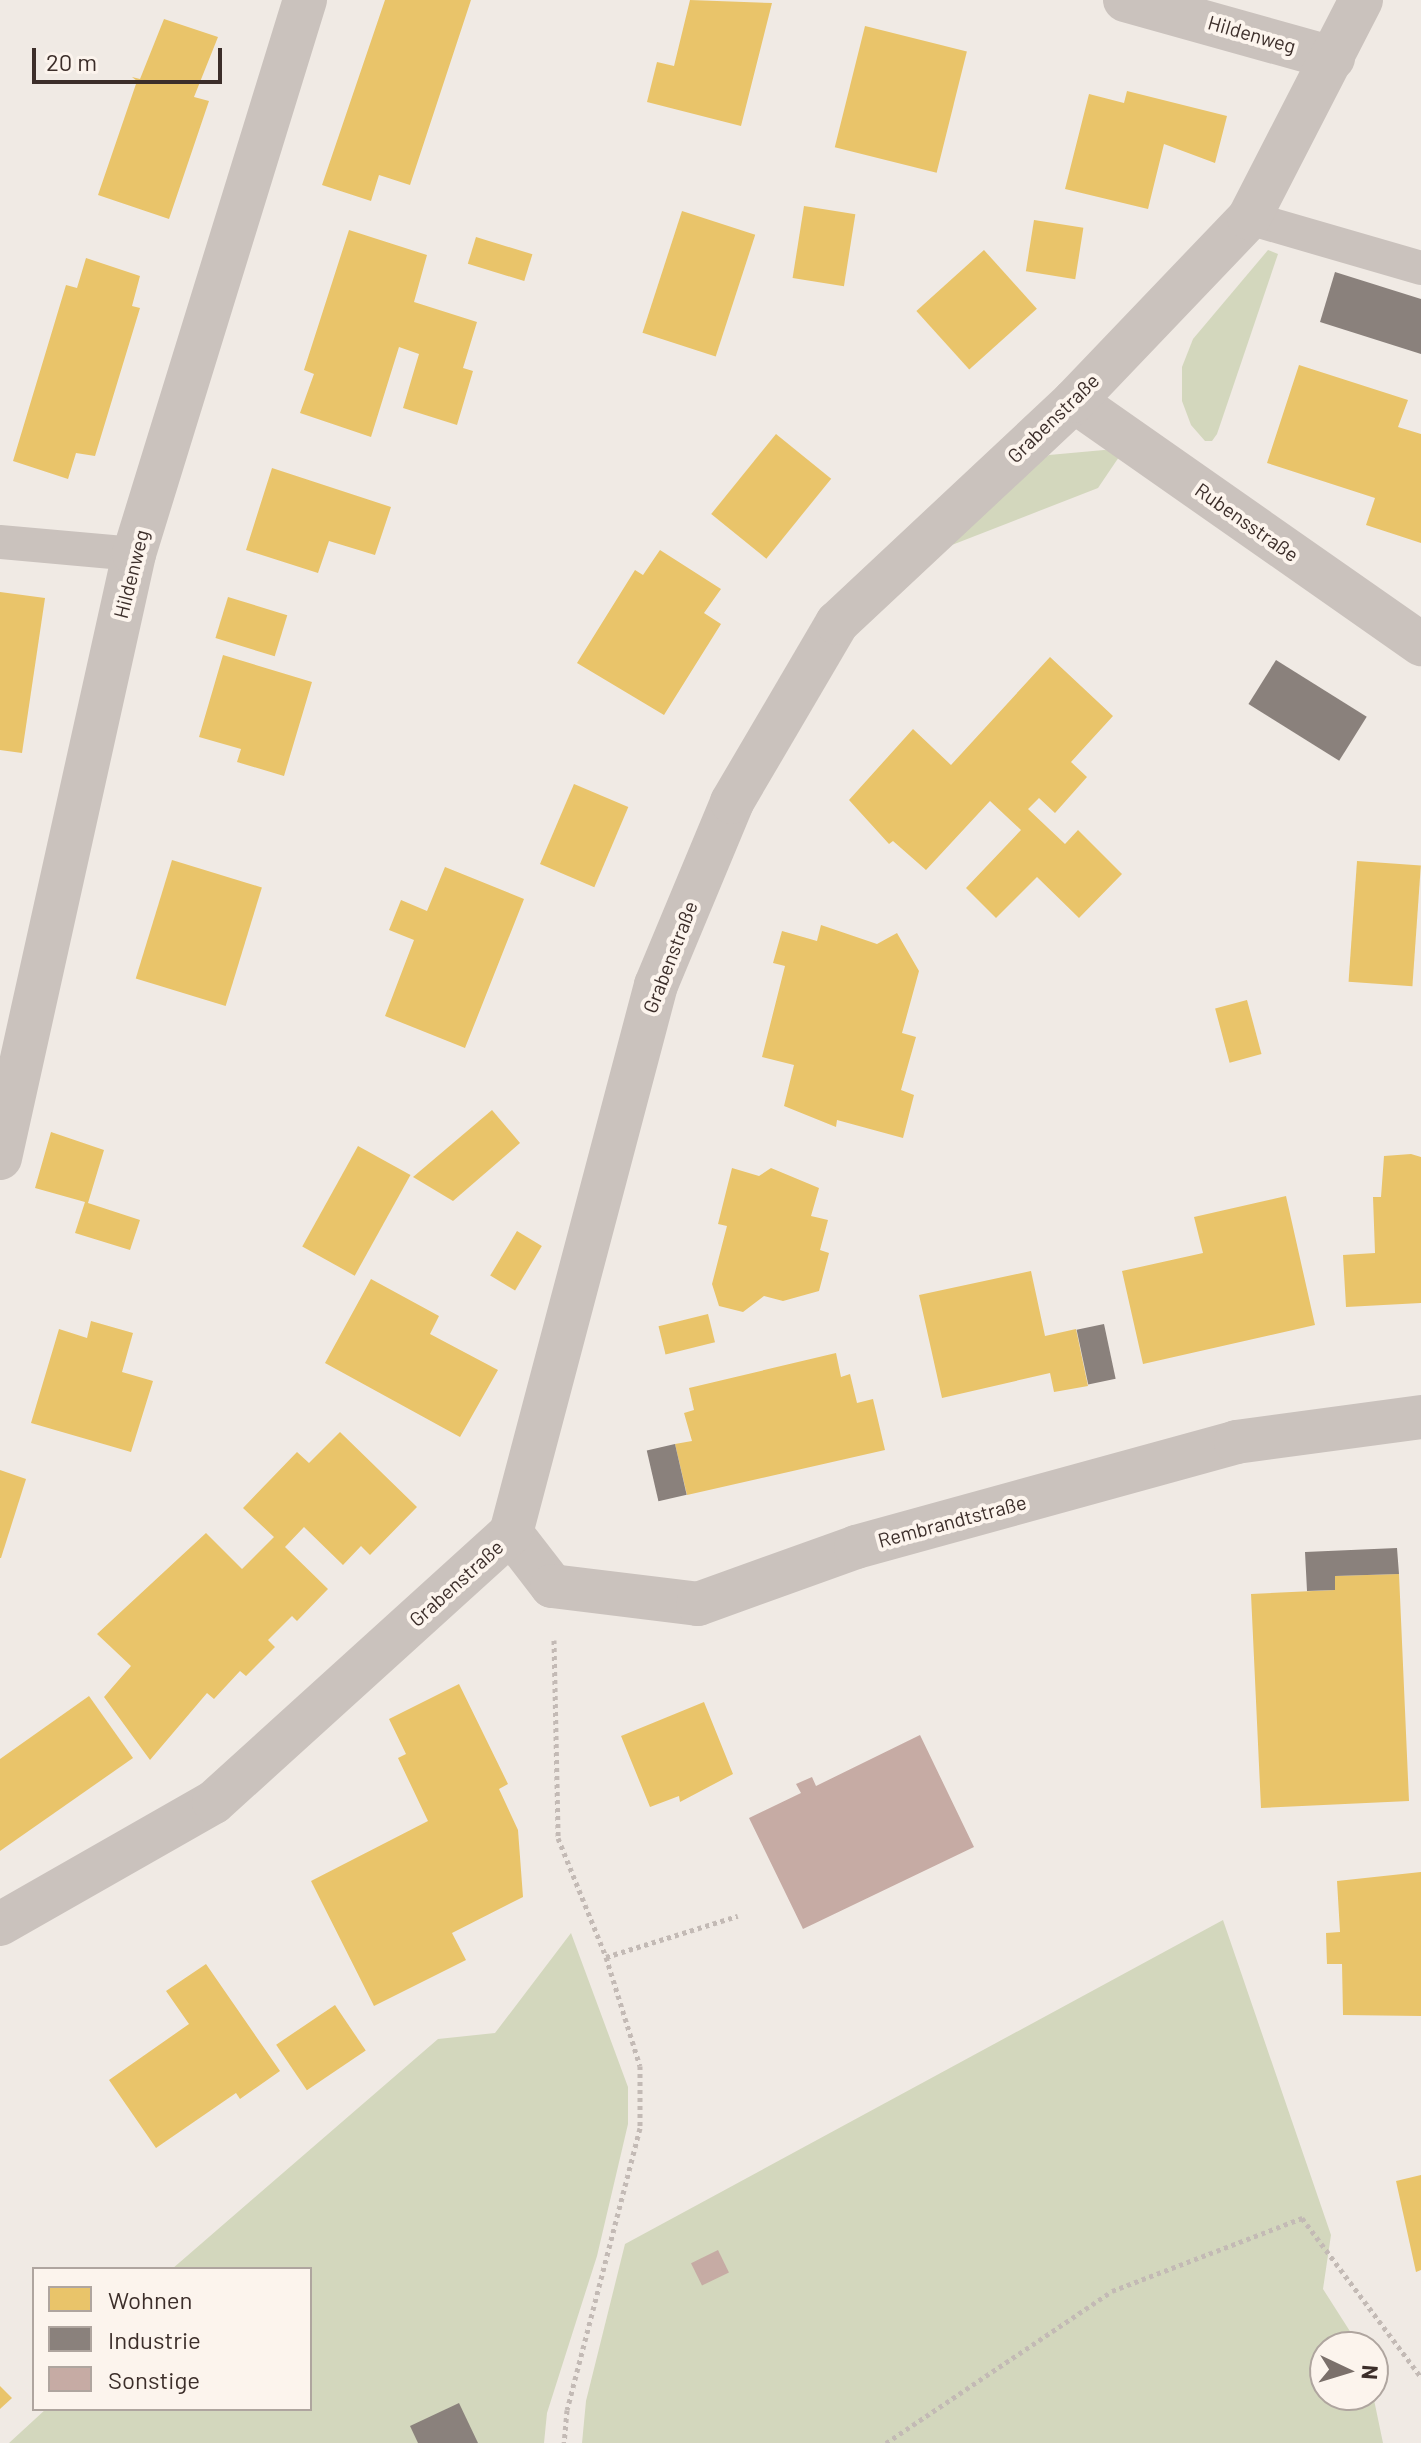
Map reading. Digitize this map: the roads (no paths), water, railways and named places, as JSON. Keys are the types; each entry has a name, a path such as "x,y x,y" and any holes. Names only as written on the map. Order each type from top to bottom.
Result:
{"street":[{"name":"Hildenweg","path":"0,1158 134,554 305,0"},
{"name":"Hildenweg","path":"1125,0 1333,58"},
{"name":"Grabenstraße","path":"0,1924 214,1802 511,1533 656,985 732,802 837,623 1074,401 1249,218 1361,0"},
{"name":"Rubensstraße","path":"1074,401 1421,644"},
{"name":"Rembrandtstraße","path":"511,1533 552,1586 698,1604 856,1547 1236,1442 1421,1417"}],"lane":[{"path":"1249,218 1421,268"},
{"path":"0,542 134,554"}]}
